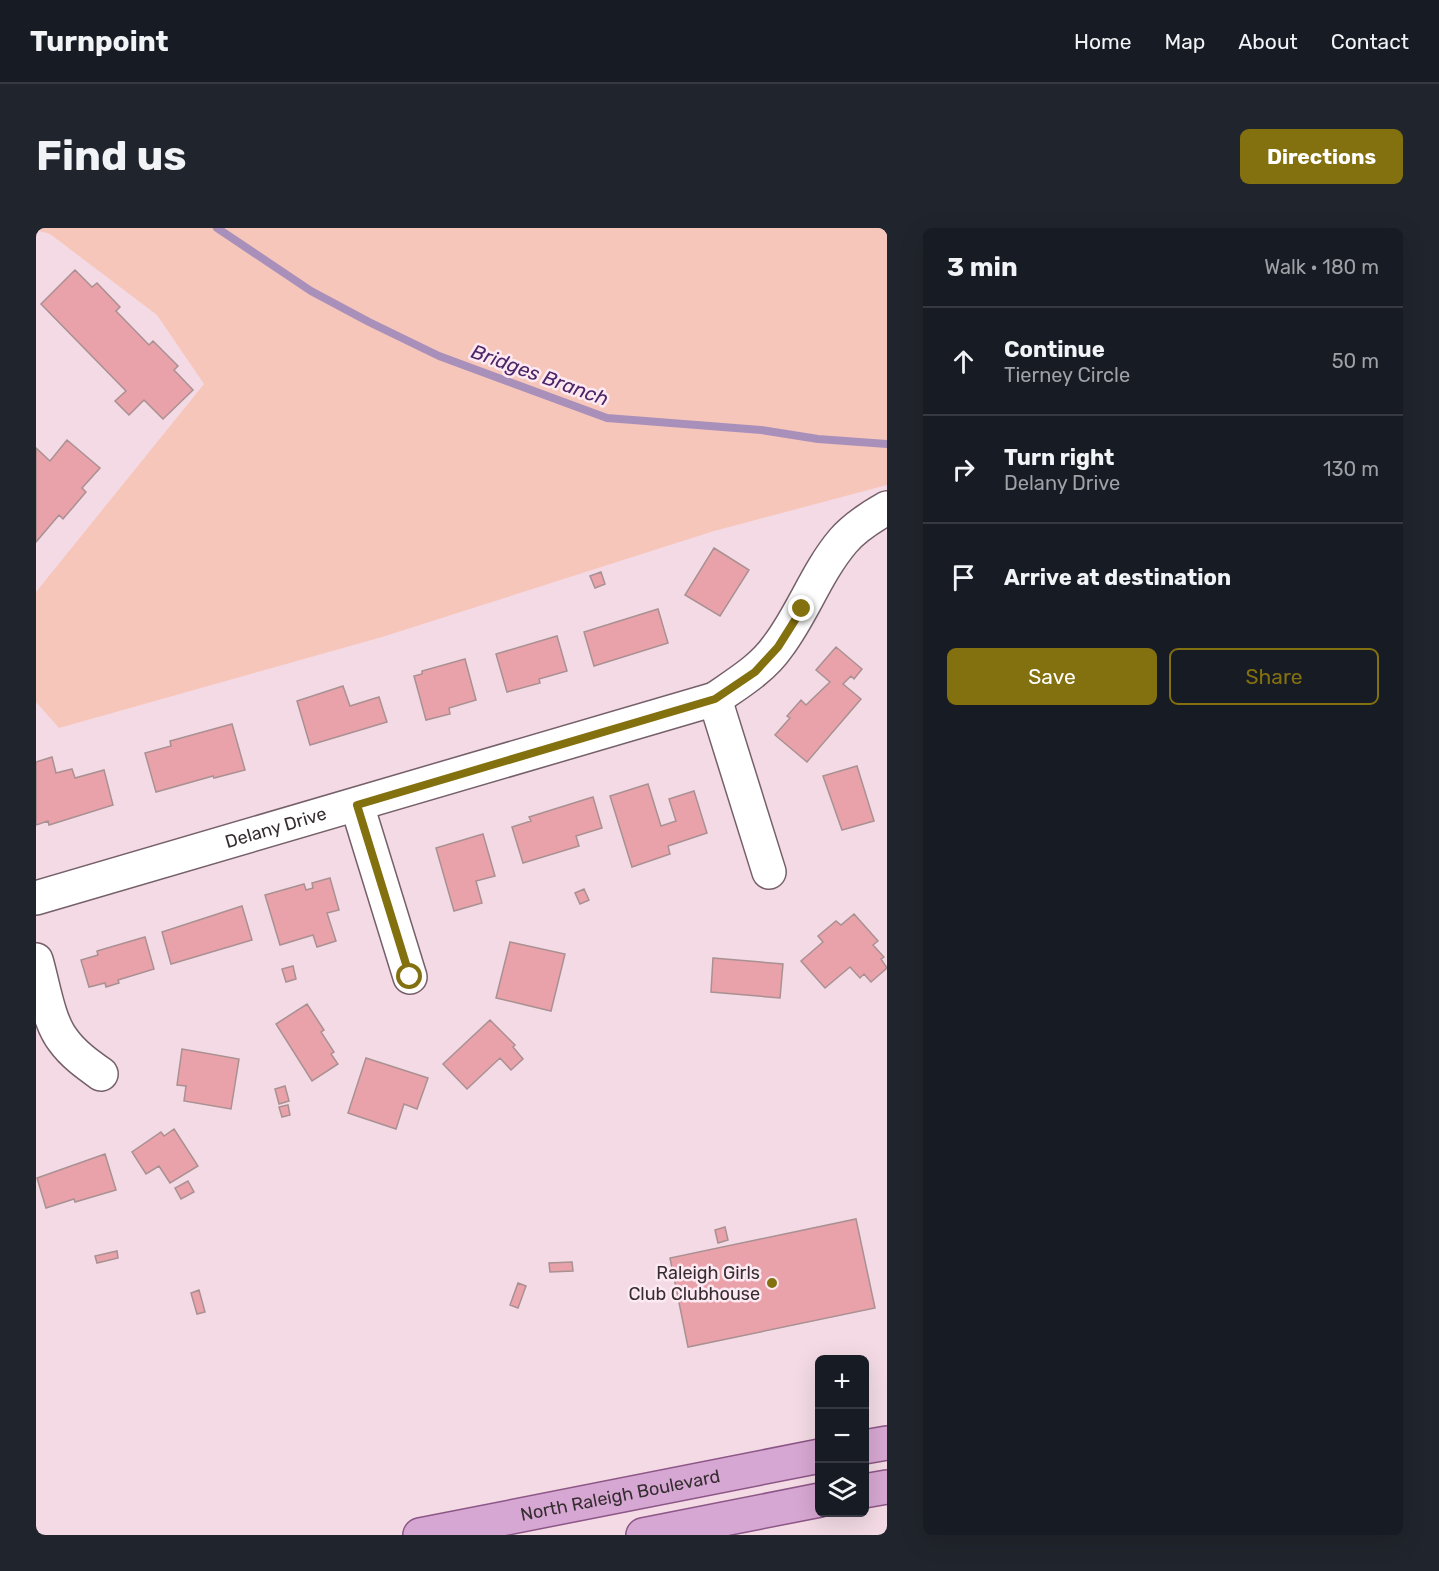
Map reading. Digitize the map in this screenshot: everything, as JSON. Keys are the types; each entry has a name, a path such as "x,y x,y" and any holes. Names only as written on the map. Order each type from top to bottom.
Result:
{"main road":[{"path":"869,1446 887,1443"},
{"name":"North Raleigh Boulevard","path":"420,1535 815,1457"},
{"path":"869,1490 887,1487"},
{"path":"643,1535 815,1501"}],"street":[{"name":"Delany Drive","path":"36,898 715,699 755,672 778,647 802,609 821,572 844,540 868,518 887,508"},
{"path":"715,699 769,872"},
{"path":"357,805 410,977"},
{"path":"36,960 61,1038 78,1057 101,1074"}],"shaded area":[{"path":"36,228 887,228 887,485 714,531 382,637 59,728 36,702 36,592 204,384 157,315 50,234 36,230"}],"building":[{"path":"75,270 92,287 97,283 120,307 116,311 149,345 153,341 178,366 174,370 193,390 163,419 144,400 129,415 115,401 126,391 41,304"},
{"path":"67,440 100,468 82,488 86,492 63,519 59,515 36,542 36,448 50,461"},
{"path":"714,548 749,570 720,616 685,595"},
{"path":"601,572 605,584 595,588 590,576"},
{"path":"658,609 668,643 594,666 584,632"},
{"path":"557,636 567,671 539,679 540,683 507,692 496,654"},
{"path":"836,647 862,669 854,679 851,676 843,684 861,699 807,762 775,735 790,718 787,716 801,700 806,705 830,682 816,670"},
{"path":"465,659 476,700 449,708 450,714 426,720 414,676 422,674 422,671"},
{"path":"343,686 350,706 379,697 387,722 310,745 297,701"},
{"path":"232,724 245,770 214,778 213,776 156,792 145,753 171,746 170,741"},
{"path":"52,757 56,773 72,769 75,778 104,770 113,805 49,825 48,821 36,825 36,762"},
{"path":"857,766 874,821 842,830 823,776"},
{"path":"648,784 661,826 676,821 669,799 694,791 707,833 668,846 670,854 632,867 610,796"},
{"path":"593,797 602,828 576,836 579,846 523,863 512,827 531,821 529,817"},
{"path":"483,834 495,876 476,881 482,903 454,911 436,848"},
{"path":"330,878 339,910 327,913 336,941 317,947 313,935 280,945 265,895 304,884 306,890 313,888 312,883"},
{"path":"584,889 589,900 580,904 575,893"},
{"path":"242,906 252,940 171,964 162,932"},
{"path":"854,914 878,941 873,945 884,957 881,959 887,968 871,982 864,974 860,978 850,967 825,988 801,961 823,942 818,936 836,921 841,925"},
{"path":"145,937 154,969 118,980 119,983 106,987 105,983 89,987 81,960 98,955 97,951"},
{"path":"510,942 565,954 551,1011 496,998"},
{"path":"713,958 783,964 780,998 711,992"},
{"path":"293,966 296,979 286,982 282,969"},
{"path":"307,1004 324,1030 321,1032 334,1052 331,1054 338,1064 312,1081 276,1024"},
{"path":"490,1020 515,1045 513,1047 523,1059 511,1070 500,1058 467,1089 443,1064"},
{"path":"182,1049 239,1059 231,1109 184,1101 186,1086 177,1085"},
{"path":"366,1058 428,1078 417,1109 404,1104 396,1129 348,1113"},
{"path":"285,1086 289,1101 279,1104 275,1089"},
{"path":"288,1105 290,1115 282,1117 279,1107"},
{"path":"174,1129 198,1166 170,1183 159,1166 146,1174 132,1152 161,1132 164,1136"},
{"path":"105,1154 116,1190 46,1208 37,1178"},
{"path":"188,1181 194,1192 181,1199 175,1188"},
{"name":"Raleigh Girls Club Clubhouse","path":"856,1219 875,1308 688,1347 670,1258"},
{"path":"725,1227 728,1240 718,1243 715,1230"},
{"path":"117,1251 118,1258 97,1263 95,1256"},
{"path":"572,1262 573,1271 550,1272 549,1263"},
{"path":"518,1283 526,1286 518,1308 510,1305"},
{"path":"199,1290 205,1312 197,1314 191,1293"}],"waterway":[{"name":"Bridges Branch","path":"217,228 311,291 369,322 439,356 607,418 761,430 818,439 887,444"}],"place":[{"name":"Raleigh Girls Club Clubhouse","path":"772,1283"}],"route":[{"path":"410,977 357,805 715,699 755,672 778,647 802,609"}]}
